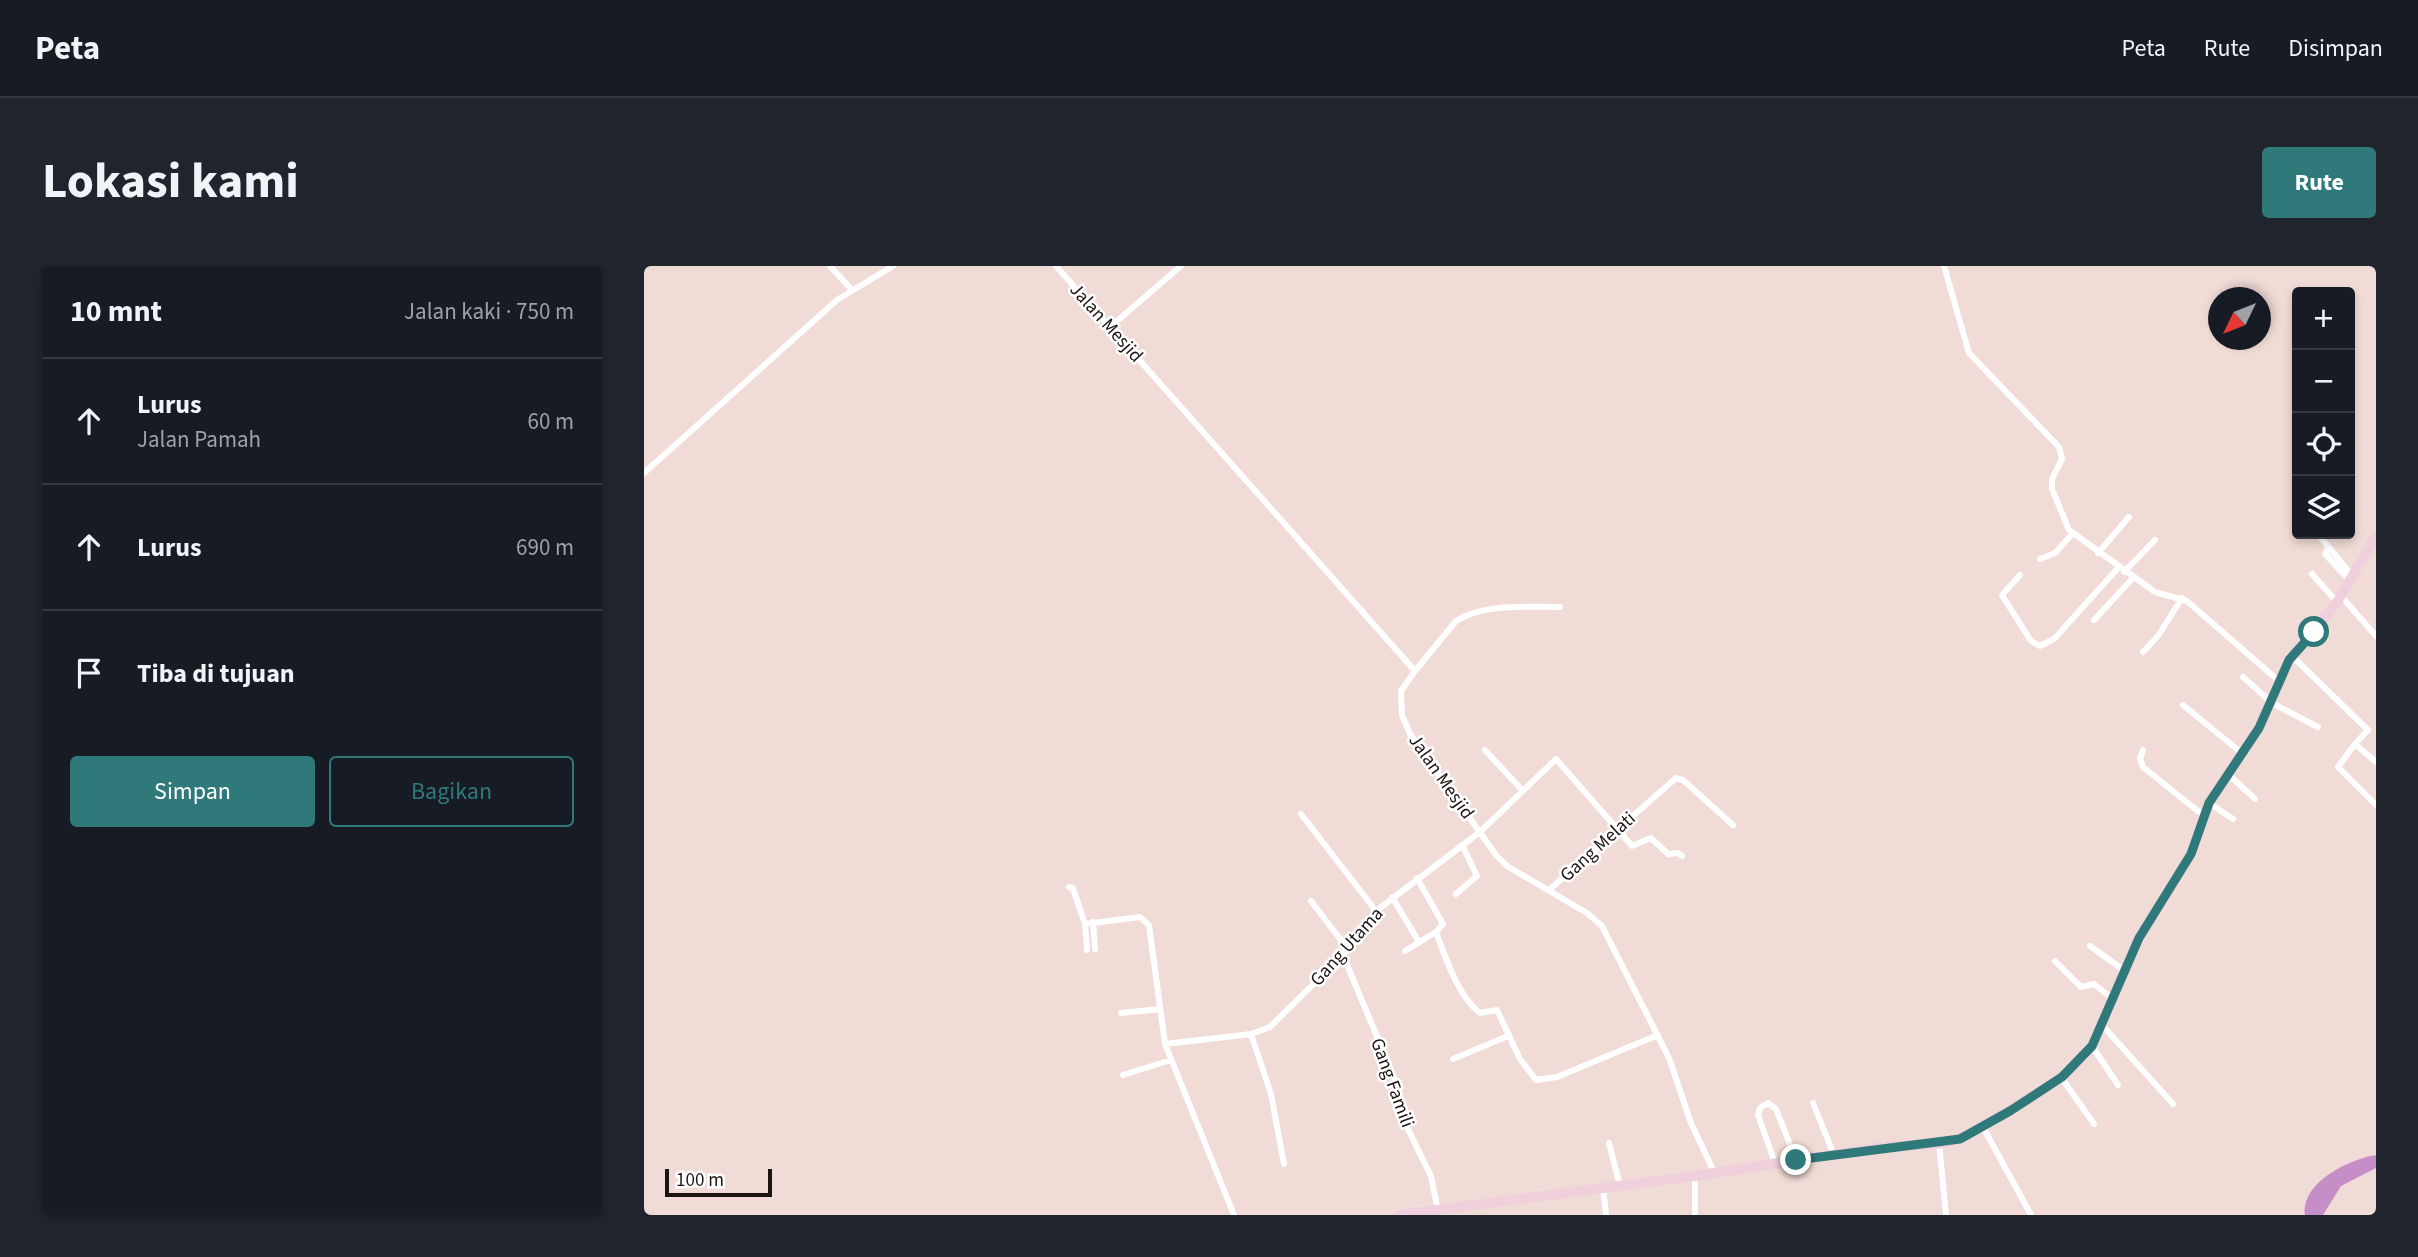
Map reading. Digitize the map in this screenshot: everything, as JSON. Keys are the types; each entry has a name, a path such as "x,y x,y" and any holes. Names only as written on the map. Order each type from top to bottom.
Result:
{"street":[{"path":"830,266 852,290"},
{"path":"644,473 836,300 893,266"},
{"name":"Jalan Mesjid","path":"1056,266 1415,671 1401,691 1405,724 1507,866 1587,913 1602,926 1677,1076 1691,1123 1715,1174"},
{"path":"1110,327 1181,266"},
{"path":"1944,266 1969,353 2059,447 2062,459 2052,479 2052,489 2064,522 2073,533 2133,578 2155,592 2182,598 2280,682"},
{"path":"2098,553 2129,517"},
{"path":"2040,559 2054,552 2073,533"},
{"path":"1399,1215 1442,1212 1960,1139 2062,1077 2092,1046 2145,927 2191,854 2209,803 2243,754 2272,703 2292,656 2339,599 2376,536"},
{"path":"2322,539 2352,579"},
{"path":"2020,575 2002,594 2031,641 2040,646 2054,639 2121,570 2155,540"},
{"path":"2312,574 2375,636"},
{"path":"2094,620 2133,578"},
{"path":"2143,652 2158,636 2182,598"},
{"path":"1415,671 1456,621 1464,616 1516,608 1560,607"},
{"path":"2292,656 2368,730"},
{"path":"2242,677 2272,703 2318,727"},
{"path":"2183,705 2243,754"},
{"path":"2374,724 2338,767 2376,805"},
{"path":"2356,744 2376,762"},
{"path":"1485,750 1522,790"},
{"path":"2143,750 2140,760 2143,767 2204,816"},
{"name":"Gang Utama","path":"1165,1044 1251,1034 1275,1023 1345,952 1376,911 1480,832 1556,759 1617,830"},
{"path":"2227,774 2255,799"},
{"name":"Gang Melati","path":"1549,890 1672,780 1680,778 1732,825"},
{"path":"2209,803 2233,819"},
{"path":"1301,814 1376,911"},
{"path":"1617,830 1634,848 1651,838 1668,854 1678,853 1682,856"},
{"path":"1456,894 1477,876 1462,845"},
{"path":"1405,951 1436,932 1443,924 1416,878"},
{"path":"1069,887 1073,888 1089,923 1091,949"},
{"path":"1392,897 1419,942"},
{"name":"Gang Famili","path":"1311,901 1345,952 1398,1087 1397,1107 1431,1176 1442,1212"},
{"path":"1089,923 1140,918 1147,922 1165,1044 1234,1215"},
{"path":"1436,932 1454,974 1472,1006 1480,1013 1496,1009 1526,1069 1539,1082 1658,1035"},
{"path":"2090,946 2125,971"},
{"path":"2055,961 2081,986 2094,984 2112,999"},
{"path":"1121,1013 1160,1009"},
{"path":"2102,1025 2173,1104"},
{"path":"1251,1034 1271,1094 1284,1164"},
{"path":"1453,1059 1508,1036"},
{"path":"2092,1046 2118,1085"},
{"path":"1123,1075 1171,1060"},
{"path":"2062,1077 2094,1124"},
{"path":"1775,1163 1758,1115 1760,1108 1768,1103 1774,1105 1779,1113 1796,1160"},
{"path":"1813,1103 1834,1155"},
{"path":"1983,1127 2031,1215"},
{"path":"1609,1143 1620,1186"},
{"path":"1940,1143 1946,1215"},
{"path":"1695,1177 1695,1215"},
{"path":"1603,1188 1606,1215"}],"shaded area":[{"path":"2376,1155 2376,1168 2341,1186 2323,1215 2305,1215 2311,1192 2329,1174 2353,1161"}],"route":[{"path":"1796,1160 1960,1139 2010,1111 2062,1077 2081,1060 2092,1046 2102,1025 2139,938 2191,854 2209,803 2259,728 2289,660 2314,632"}]}
